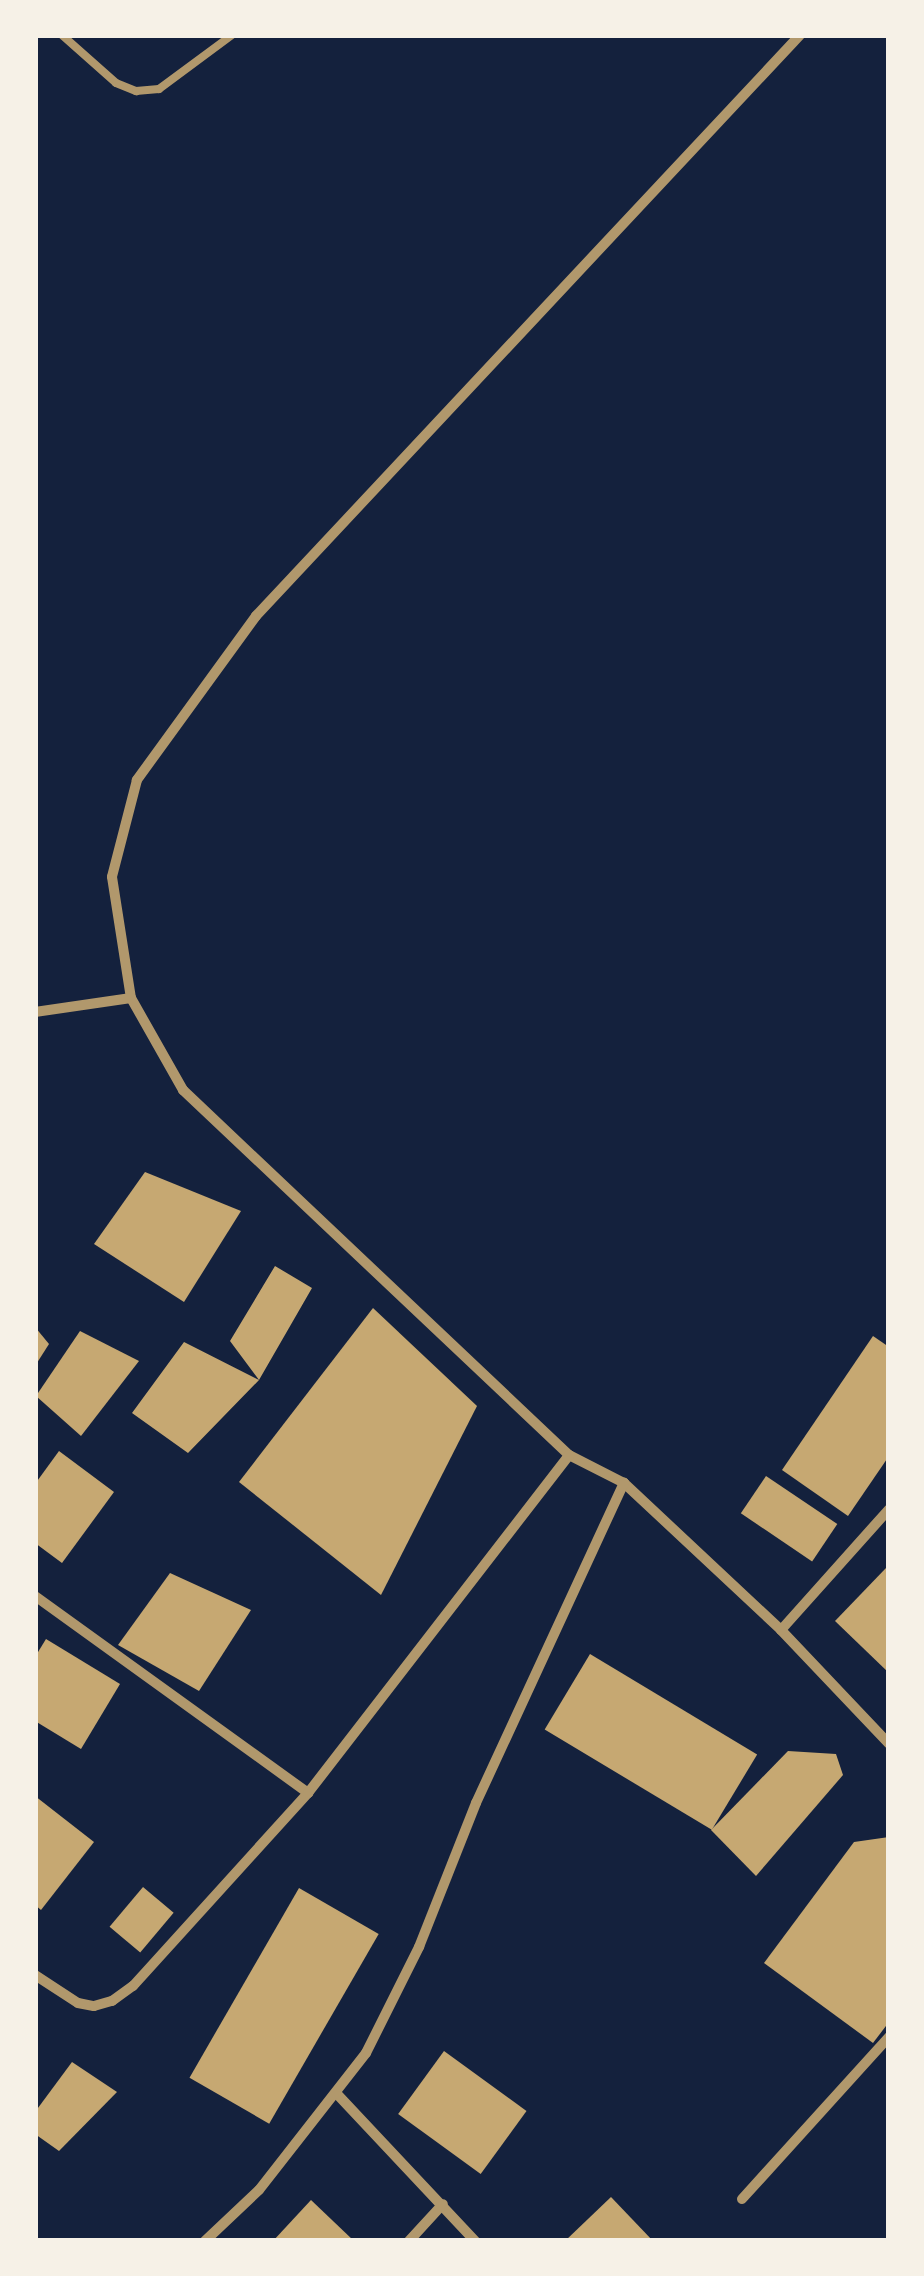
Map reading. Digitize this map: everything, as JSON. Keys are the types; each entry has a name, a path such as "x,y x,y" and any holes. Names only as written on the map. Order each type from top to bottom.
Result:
{"street":[{"path":"800,35 256,616 137,780 112,877 131,998 184,1090 569,1454 624,1484 781,1630 889,1744"},
{"path":"35,1012 131,998"},
{"path":"35,1975 78,2003 94,2006 112,2001 133,1986 308,1793 569,1454"},
{"path":"205,2241 259,2190 366,2053 419,1947 476,1802 624,1484"},
{"path":"781,1630 889,1509"},
{"path":"35,1596 308,1793"},
{"path":"742,2199 889,2037"},
{"path":"337,2094 475,2241"},
{"path":"408,2241 444,2204"}],"lane":[{"path":"62,35 116,84 136,91 159,89 232,35"}],"building":[{"path":"145,1172 241,1211 184,1302 94,1244"},
{"path":"275,1266 312,1288 259,1380 230,1341"},
{"path":"373,1308 477,1406 381,1595 239,1482"},
{"path":"35,1327 49,1344 35,1366"},
{"path":"80,1331 139,1361 81,1436 36,1396"},
{"path":"873,1336 889,1347 889,1456 848,1516 782,1470"},
{"path":"184,1342 259,1380 188,1453 132,1413"},
{"path":"59,1451 114,1492 62,1563 35,1543 35,1484"},
{"path":"766,1476 837,1524 812,1561 741,1513"},
{"path":"886,1568 889,1572 889,1673 835,1621"},
{"path":"170,1573 251,1610 199,1691 118,1645"},
{"path":"46,1639 120,1684 81,1749 35,1721 35,1657"},
{"path":"590,1654 757,1754 712,1830 545,1729"},
{"path":"788,1751 836,1754 843,1775 756,1876 711,1830"},
{"path":"35,1796 94,1842 41,1910 35,1905"},
{"path":"889,1837 889,2022 873,2043 764,1963 854,1842"},
{"path":"143,1887 174,1913 140,1953 110,1927"},
{"path":"299,1888 379,1934 269,2124 190,2078"},
{"path":"444,2051 527,2111 481,2174 398,2114"},
{"path":"72,2062 117,2092 59,2151 35,2134 35,2112"},
{"path":"611,2197 653,2241 565,2241"},
{"path":"311,2200 354,2241 273,2241"}]}
